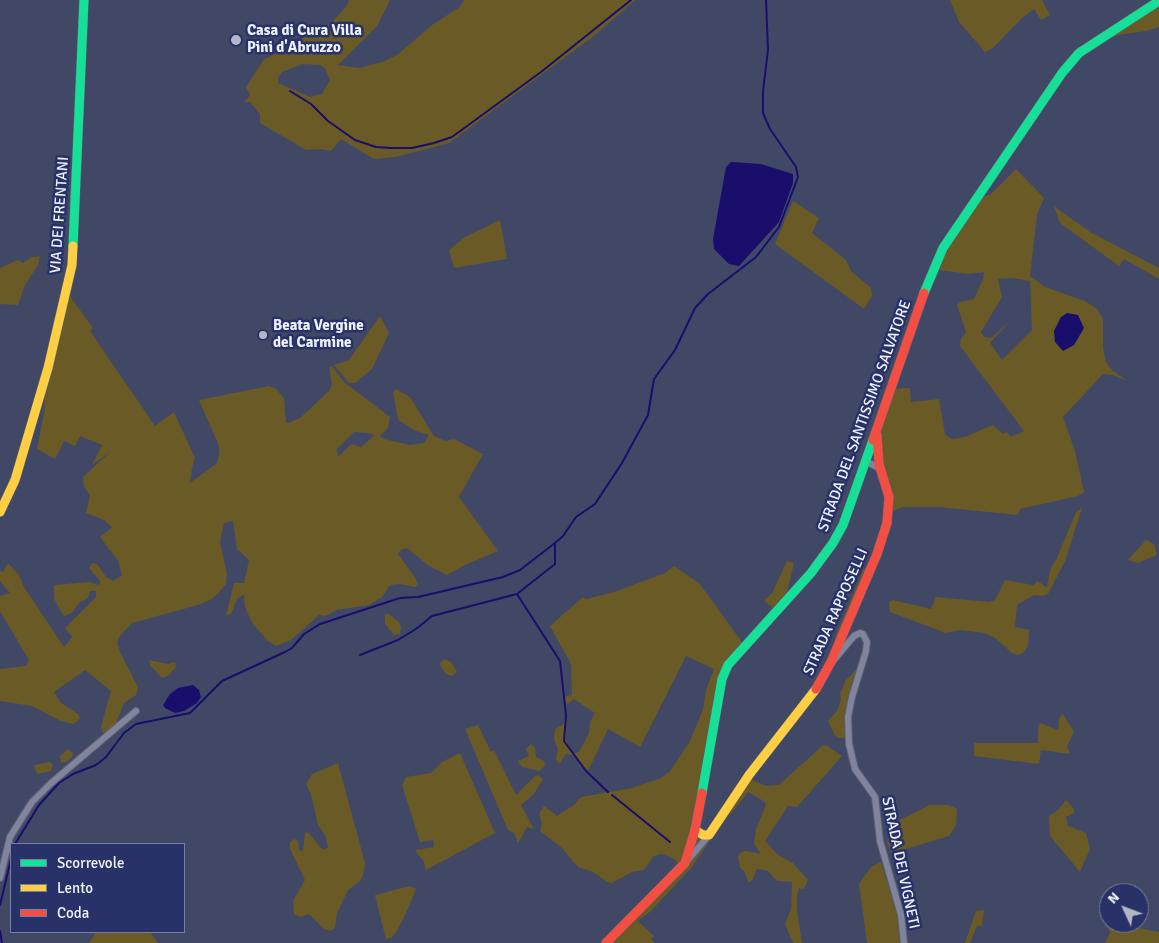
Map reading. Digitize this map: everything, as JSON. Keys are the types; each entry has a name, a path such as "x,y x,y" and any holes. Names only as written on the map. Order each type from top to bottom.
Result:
{"street":[{"name":"VIA DEI FRENTANI","path":"0,512 15,480 30,434 72,265 84,0"},
{"name":"STRADA DEL SANTISSIMO SALVATORE","path":"606,943 685,863 695,830 722,679 728,665 811,573 833,543 842,525 865,462 930,275 943,248 1062,73 1079,53 1159,1"},
{"name":"STRADA RAPPOSELLI","path":"685,863 709,835 749,776 811,698 831,662 877,554 887,524 889,497 877,454 877,427"},
{"path":"865,462 881,469"},
{"name":"STRADA DEI VIGNETI","path":"831,662 854,636 860,633 863,634 867,642 866,651 850,707 849,744 855,769 875,797 880,841 901,915 904,943"},
{"path":"0,878 10,837 32,802 50,784 136,711"},
{"path":"695,830 703,835 709,835"}],"shaded area":[{"path":"349,0 390,0 377,26 338,65 359,68 382,62 397,55 432,25 460,7 464,0 635,0 595,35 449,143 395,157 374,159 341,139 331,151 320,149 306,150 260,123 260,114 250,102 244,102 250,95 246,87 264,59 294,46 293,42 309,36 331,23 346,7","holes":["303,64 320,65 325,68 330,80 322,94 310,97 278,83 278,77 282,72"]},
{"path":"950,0 1042,0 1050,15 1041,20 1034,9 1021,19 993,48 985,52 959,22"},
{"path":"1159,2 1159,27 1118,35 1103,42"},
{"path":"731,162 761,164 793,174 793,183 779,222 739,266 729,264 714,249 713,239 726,167"},
{"path":"1016,169 1044,198 1037,215 1030,276 1045,287 1085,301 1097,309 1103,318 1103,348 1106,362 1112,370 1127,381 1113,375 1103,374 1063,417 1075,451 1084,492 1078,496 1020,509 1018,515 939,507 903,507 891,512 878,429 890,389 910,388 911,402 939,399 945,434 951,439 965,437 993,425 1003,434 1007,432 1011,437 1024,431 960,346 961,339 966,332 957,305 960,302 974,299 984,272 969,274 939,270 925,303 923,303 931,280 951,240 981,197 991,194","holes":["1013,278 1030,281 1032,330 1002,360 990,343 1009,322 991,338 984,337 981,332 1002,297 998,279","1061,317 1082,332 1074,345 1055,342 1054,331"]},
{"path":"793,201 819,218 812,233 846,260 851,271 871,288 872,296 864,309 775,244"},
{"path":"1054,206 1090,232 1159,268 1159,279 1124,259 1119,266 1060,223"},
{"path":"500,220 507,259 454,268 449,250 465,237"},
{"path":"40,256 38,265 25,285 18,305 0,304 0,268 18,260 23,263 32,257"},
{"path":"69,295 93,328 90,331 155,426 174,412 195,458 190,483 217,463 219,455 219,446 199,400 269,386 276,389 284,398 286,423 288,423 300,418 329,391 332,384 329,367 332,366 344,382 390,417 388,428 380,436 384,439 410,445 424,443 429,435 416,431 398,420 393,392 396,389 410,397 434,436 445,441 454,439 483,454 459,497 498,551 447,575 429,566 407,548 401,550 398,554 415,577 418,584 415,587 400,584 390,585 382,597 369,605 336,610 326,616 319,615 291,640 276,646 268,641 252,623 245,607 244,594 237,599 231,614 226,615 234,583 244,583 249,560 237,549 233,521 224,523 220,542 227,574 226,584 219,592 212,599 198,605 132,623 119,637 117,643 121,654 138,687 136,695 124,703 115,726 104,735 101,727 111,691 85,670 54,692 61,703 78,714 80,718 74,724 61,721 32,706 0,701 0,669 26,666 29,660 0,611 0,596 10,593 0,581 0,571 3,572 8,563 19,575 24,587 64,647 72,637 65,628 96,597 96,591 90,591 88,598 79,603 72,613 64,616 54,599 54,585 89,582 100,585 100,581 89,568 92,563 97,564 106,577 113,581 122,575 118,561 100,537 112,527 104,520 86,513 90,495 84,487 83,477 110,452 92,465 102,445 80,436 75,446 64,441 55,459 37,449 44,413 45,394","holes":["354,432 375,435 361,447 351,444 338,457 337,449"]},
{"path":"1067,313 1078,315 1084,328 1074,345 1063,351 1055,342 1054,331 1061,317"},
{"path":"380,316 389,333 372,369 355,383 349,383 334,365 349,360"},
{"path":"1082,508 1065,561 1048,594 1043,596 1034,595 1017,605 1015,627 1029,630 1028,646 1023,653 1018,655 1012,653 995,638 984,633 960,630 946,633 890,612 889,602 893,600 931,609 936,597 989,602 995,600 1005,580 1033,585 1038,581 1047,588 1050,570 1076,512"},
{"path":"1146,540 1154,544 1157,555 1138,563 1128,560"},
{"path":"787,561 794,563 787,592 773,608 764,601 772,593"},
{"path":"674,566 699,583 742,642 719,675 690,835 679,864 671,857 661,854 654,856 644,870 632,872 612,883 607,882 593,872 578,867 562,848 540,831 542,823 539,814 544,806 557,816 574,805 581,797 632,788 661,778 670,771 689,743 703,710 706,690 714,669 686,656 640,747 608,729 588,771 574,755 566,754 559,764 556,759 558,749 554,740 555,729 564,724 564,719 566,719 566,741 574,754 579,752 589,733 590,722 595,713 574,699 567,705 565,697 572,695 571,664 550,626 583,597 586,599 614,592 665,573"},
{"path":"864,568 869,570 837,639 835,637"},
{"path":"385,614 389,614 399,622 401,627 400,634 394,635 385,624"},
{"path":"444,659 451,662 457,672 452,676 446,674 441,667 440,663"},
{"path":"149,660 168,664 175,662 176,667 168,676 162,678 150,665"},
{"path":"858,668 850,699 848,738 839,738 835,736 828,721 837,711 841,700 840,692 845,681"},
{"path":"193,685 199,690 201,697 197,703 184,711 175,713 165,708 163,705 170,694 178,688"},
{"path":"1063,714 1074,732 1067,746 1070,754 1041,750 1039,764 974,756 974,743 1038,743 1040,723 1058,730 1059,718"},
{"path":"478,725 491,752 494,750 516,795 534,777 538,775 543,779 534,794 521,805 534,829 527,827 518,843 514,833 508,830 465,729"},
{"path":"531,744 535,748 536,757 544,761 545,766 539,771 522,767 518,761 529,756 526,749"},
{"path":"826,745 842,756 797,807 788,806 765,841 778,855 793,863 808,880 804,889 799,888 797,896 797,911 802,943 793,943 785,924 791,909 792,882 777,881 768,871 759,869 756,870 753,879 749,883 744,871 740,868 738,857 740,853 745,851 761,854 754,844 756,829 766,805 765,802 748,792 731,814 725,817 750,779 766,786 779,785 822,746"},
{"path":"68,749 73,753 72,757 66,762 61,763 60,756"},
{"path":"460,753 495,833 426,870 424,862 415,850 434,847 433,840 420,842 402,785 406,777 431,773 442,762"},
{"path":"50,762 53,765 51,771 37,774 34,765"},
{"path":"338,763 365,863 360,881 348,890 337,913 335,928 331,931 324,929 309,914 300,917 294,914 293,901 305,880 290,849 290,842 294,839 298,841 299,850 303,851 305,833 308,832 321,848 325,850 328,847 325,835 318,825 311,794 306,784 312,774"},
{"path":"1066,800 1074,809 1074,813 1066,817 1068,826 1086,833 1090,849 1080,872 1050,836 1049,816 1059,809"},
{"path":"930,805 949,805 957,809 956,825 949,836 896,852 897,855 891,853 887,842 894,823"},
{"path":"718,829 691,868 651,911 638,921 654,936 651,939 655,943 610,943 670,881 694,836 703,838"},
{"path":"881,862 898,917 900,943 867,943 859,884 871,867"},
{"path":"410,886 416,889 406,913 397,931 391,938 386,939 375,895"},
{"path":"984,910 982,926 977,926 970,943 965,943 976,911"},
{"path":"1149,930 1159,932 1159,943 1105,943 1110,933 1149,933"},
{"path":"95,933 151,933 158,943 89,943"}],"waterway":[{"path":"290,91 311,104 328,121 355,140 376,147 391,148 412,148 434,143 452,137 541,72 631,0"},
{"path":"360,655 398,640 432,616 517,594 555,564 555,543 563,536 576,517 595,504 622,463 648,415 654,379 675,350 695,308 708,294 756,257 779,227 798,177 796,167 770,129 763,113 763,91 768,50 766,0"},
{"path":"16,843 39,805 59,783 73,774 96,765 106,757 124,733 136,724 190,713 222,681 292,648 304,634 320,624 400,598 418,597 503,577 520,570 555,543"},
{"path":"517,594 560,661 566,715 564,741 586,771 608,792"},
{"path":"612,795 670,842"},
{"path":"0,905 10,863"},
{"path":"0,931 2,943"}],"traffic: fast":[{"path":"73,246 84,0"},
{"path":"924,293 943,248 1062,73 1079,53 1159,1"},
{"path":"702,793 722,679 728,665 811,573 833,543 843,525 873,440"}],"traffic: slow":[{"path":"0,512 15,480 48,368 72,265 73,246"},
{"path":"695,830 703,835 709,835 749,775 816,689"}],"traffic: jam":[{"path":"873,440 924,293"},
{"path":"816,689 831,662 877,554 887,523 889,497 879,464 877,435"},
{"path":"606,943 685,863 695,830 702,793"}],"place":[{"name":"Casa di Cura Villa Pini d'Abruzzo","path":"236,40"},
{"name":"Beata Vergine del Carmine","path":"263,335"}]}
